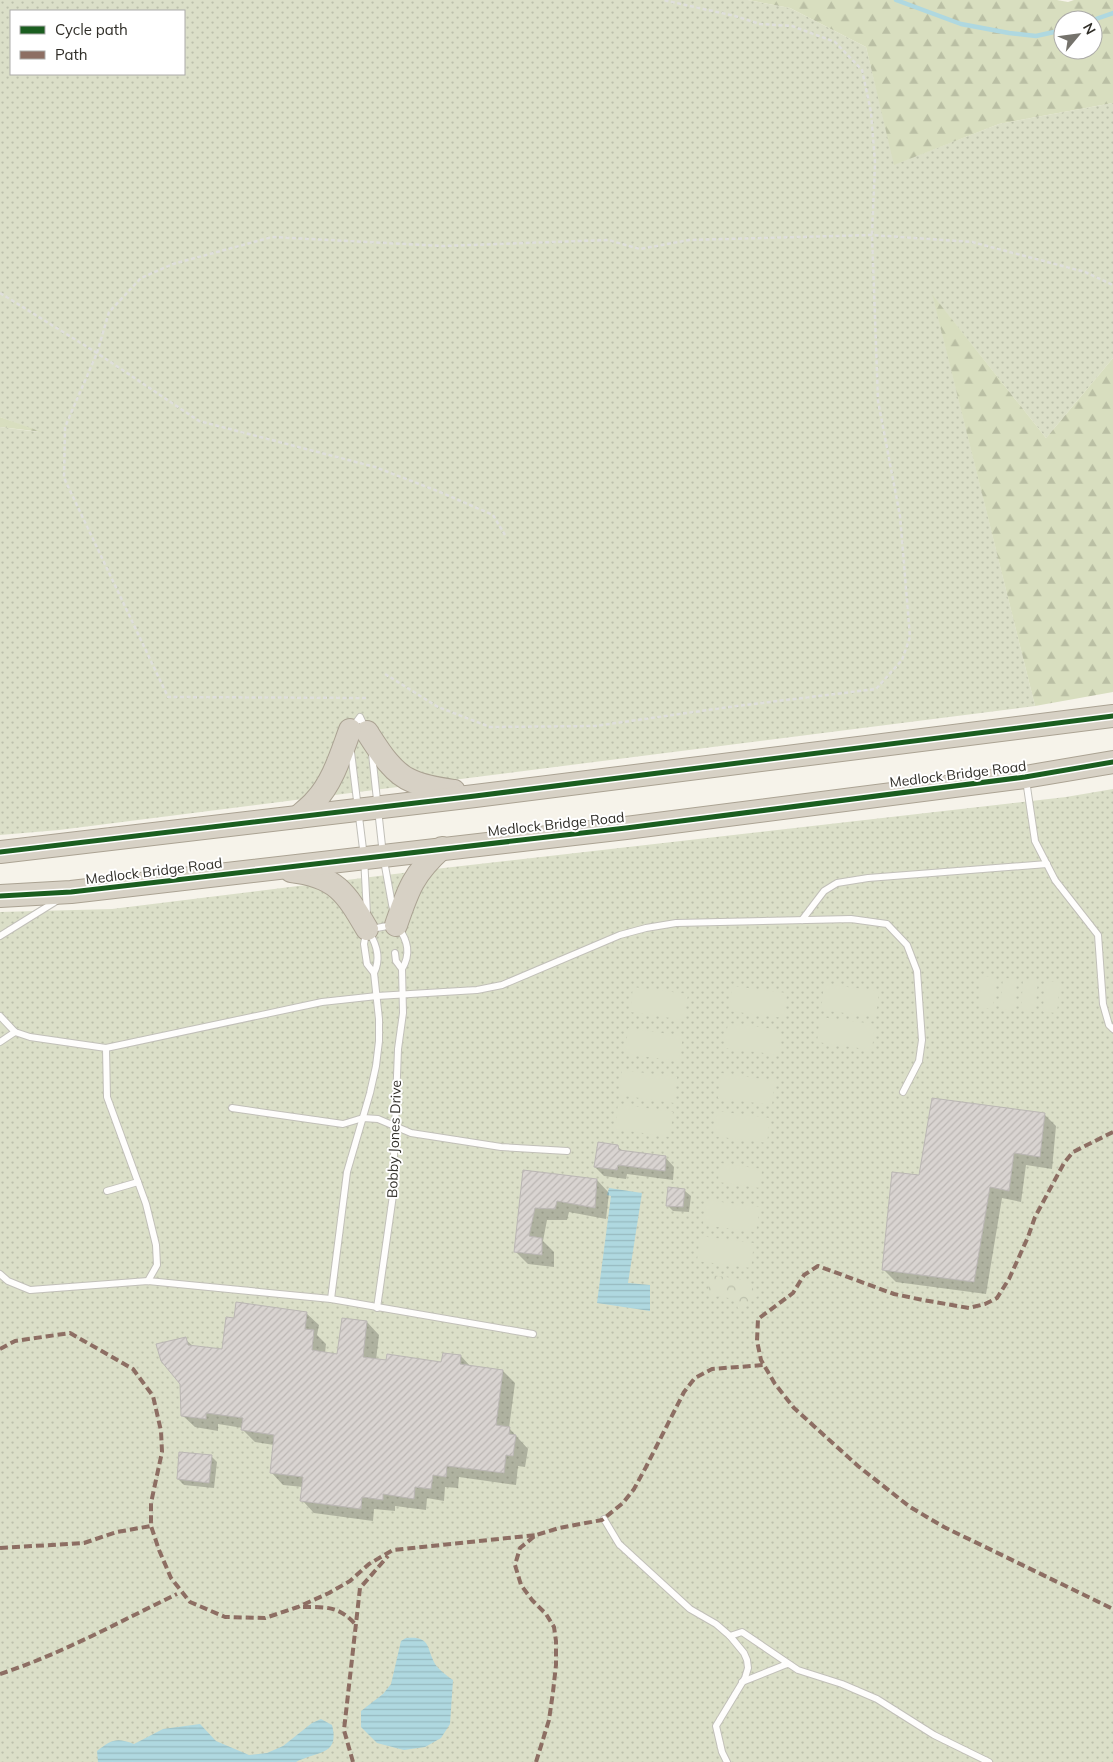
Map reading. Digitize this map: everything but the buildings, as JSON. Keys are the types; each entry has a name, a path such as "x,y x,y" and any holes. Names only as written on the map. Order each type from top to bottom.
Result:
{"highway":[{"path":"0,852 474,796 1113,716"},
{"path":"298,817 315,802 359,731 394,768 410,781 424,786 474,796"},
{"name":"Medlock Bridge Road","path":"0,896 71,892 626,828 1025,776 1113,762"},
{"path":"395,931 413,882 429,859 442,848"},
{"path":"272,869 301,872 336,885 350,900 367,929"}],"lane":[{"name":"Bobby Jones Drive","path":"374,973 366,964 364,944 373,856 369,808 373,754 359,731 350,746 369,808 373,856 395,931 405,937 408,959 402,969"},
{"path":"1025,776 1035,841 1055,880 1098,935 1103,1004 1109,1025 1113,1029"},
{"path":"802,920 824,891 836,883 868,878 1047,864"},
{"path":"0,936 71,892"},
{"path":"0,1016 15,1032 30,1037 106,1048 322,1002 377,996 477,990 502,985 620,935 646,928 676,923 851,919 887,924 907,945 916,971 922,1040 919,1061 903,1092"},
{"name":"Bobby Jones Drive","path":"331,1299 347,1172 376,1066 379,1041 374,973 378,964 376,943 367,929"},
{"path":"367,929 395,931"},
{"name":"Bobby Jones Drive","path":"377,1308 395,1181 398,1049 404,994 402,969 396,961 395,953"},
{"path":"0,1042 15,1032"},
{"path":"106,1048 106,1097 146,1204 156,1245 157,1265 148,1282"},
{"path":"232,1108 343,1124 363,1118 378,1119 411,1133 500,1146 567,1151"},
{"path":"106,1192 138,1182"},
{"path":"0,1274 8,1281 30,1290 148,1282 331,1299 533,1334"},
{"path":"604,1519 619,1544 690,1609 716,1624 730,1636 747,1660 747,1673 716,1726 722,1752 727,1762"},
{"path":"730,1636 742,1632 758,1641 787,1664 798,1670 842,1684 877,1699 934,1735 989,1762"},
{"path":"741,1682 787,1664"}],"path":[{"path":"385,674 438,707 490,727 595,726 876,689 902,660 910,637 900,516 878,402 872,235 875,163 871,112 862,70 835,42 792,26 760,24 735,16 663,0"},
{"path":"366,698 168,697 64,478 65,427 98,353 109,312 141,278 173,264 272,237 443,246 608,240 640,249 689,240 872,235 972,242 1085,272 1113,285"},
{"path":"0,293 98,353 199,422 375,467 493,515 505,535"}],"green space":[{"path":"0,0 748,0 790,8 866,47 895,164 999,124 1113,103 1113,358 1046,438 933,296 1035,706 59,830 0,835 0,427 39,432 0,417"},
{"path":"748,0 1057,0 1068,2 1074,0 1113,0 1113,103 999,124 894,165 866,47 790,8"},
{"path":"932,294 1046,438 1113,358 1113,692 1035,706"},
{"path":"0,417 42,432 0,427"},
{"path":"1113,789 1113,1762 0,1762 0,912 112,909 435,869 1066,797"},
{"path":"981,976 996,977 993,1009 979,1008"},
{"path":"1003,978 1017,979 1014,1011 1000,1009"},
{"path":"1023,979 1038,980 1035,1012 1021,1010"},
{"path":"1045,981 1060,982 1057,1013 1043,1012"},
{"path":"824,984 879,991 876,1017 821,1010"},
{"path":"732,986 787,993 784,1018 729,1011"},
{"path":"633,987 688,994 684,1020 630,1012"},
{"path":"820,1017 875,1024 872,1050 817,1042"},
{"path":"728,1023 781,1030 779,1055 724,1048"},
{"path":"628,1028 683,1036 679,1061 625,1054"},
{"path":"622,1070 677,1077 674,1103 619,1095"},
{"path":"721,1073 775,1081 772,1105 718,1098"},
{"path":"618,1104 673,1112 670,1137 615,1129"},
{"path":"717,1111 770,1118 767,1143 713,1136"},
{"path":"720,1163 762,1169 760,1188 718,1182"},
{"path":"706,1200 760,1207 756,1232 703,1225"},
{"path":"700,1236 754,1243 751,1268 697,1261"},
{"path":"711,1275 747,1280 758,1296 738,1309 736,1299 707,1295"}],"water":[{"path":"609,1188 642,1193 628,1283 650,1285 650,1311 597,1303 611,1196 607,1195"},
{"path":"406,1638 424,1641 435,1664 453,1680 450,1724 441,1738 425,1747 404,1750 377,1743 361,1727 361,1711 383,1694 391,1684 401,1641"},
{"path":"321,1719 332,1725 333,1742 325,1751 296,1762 98,1762 97,1751 110,1742 118,1740 134,1744 163,1729 200,1724 216,1741 249,1755 267,1753 283,1746 312,1723"}],"waterway":[{"path":"896,0 961,24 1036,36 1053,32"},
{"path":"1103,16 1113,13"}],"marked path":[{"path":"1113,1132 1073,1152 1064,1163 1035,1217 1009,1279 997,1298 985,1304 969,1308 923,1300 894,1294 818,1266 804,1275 793,1293 758,1319 757,1341 761,1360 775,1384 794,1408 858,1466 910,1507 944,1527 1113,1609"},
{"path":"0,1349 15,1341 70,1333 133,1369 153,1396 161,1431 162,1452 151,1503 151,1526 159,1550 171,1578 190,1602 225,1617 265,1618 298,1607 350,1581 369,1564 393,1550 536,1535"},
{"path":"536,1762 549,1720 556,1665 556,1641 554,1627 546,1614 521,1585 515,1565 520,1548 536,1535 559,1528 602,1520 623,1503 634,1489 684,1392 695,1378 712,1369 764,1365"},
{"path":"0,1548 84,1543 117,1532 151,1526"},
{"path":"353,1762 344,1730 360,1588 388,1556"},
{"path":"0,1674 45,1657 177,1594"},
{"path":"303,1607 319,1607 338,1611 356,1625"}],"cycle path":[{"path":"0,852 475,796 1113,716"},
{"path":"0,896 71,892 626,828 1025,777 1113,762"}]}
